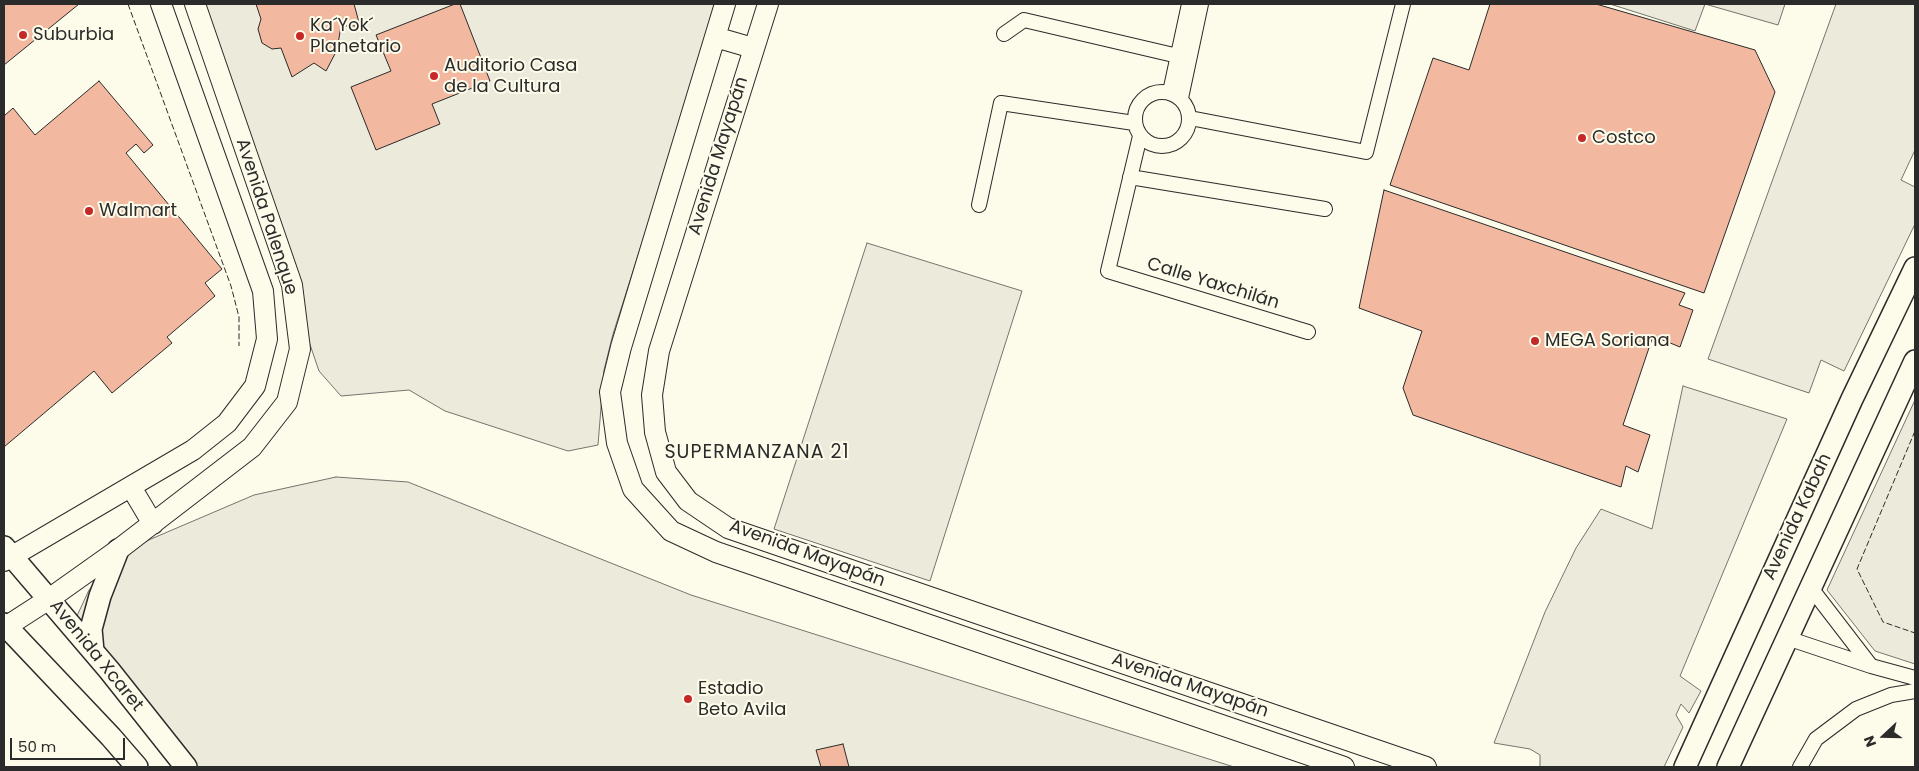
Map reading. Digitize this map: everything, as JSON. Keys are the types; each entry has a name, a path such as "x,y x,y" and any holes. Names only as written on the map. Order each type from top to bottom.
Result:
{"main road":[{"name":"Avenida Kabah","path":"1685,767 1852,399 1915,268"},
{"path":"1728,767 1915,361"},
{"path":"93,651 91,629 100,596 118,550"},
{"name":"Avenida Xcaret","path":"6,555 50,599 186,767"},
{"path":"5,626 111,737 137,767"}],"street":[{"name":"Avenida Palenque","path":"6,555 131,487 193,450 227,423 255,386 267,339 263,291 161,4"},
{"name":"Avenida Palenque","path":"5,626 50,599 118,550 252,447 287,402 300,349 292,285 195,4"},
{"name":"Avenida Mayapán","path":"725,4 621,347 610,392 617,443 633,489 671,531 716,552 1344,767"},
{"name":"Avenida Mayapán","path":"768,4 659,350 652,395 655,432 666,472 688,501 728,528 1426,767"},
{"path":"1175,95 1178,56 1189,4"},
{"path":"1175,95 1201,4"},
{"path":"1190,118 1366,152 1403,4"},
{"path":"1004,34 1024,20 1178,56"},
{"path":"714,37 753,48"},
{"path":"1159,91 1175,95 1187,107 1190,118 1187,132 1178,142 1165,146 1151,144 1140,136 1134,123 1135,112 1140,101 1149,94 1159,91"},
{"path":"199,110 228,99"},
{"path":"978,205 1001,102 1134,123"},
{"path":"1140,136 1130,177 1325,209"},
{"name":"Calle Yaxchilán","path":"1130,177 1108,272 1308,332"},
{"path":"131,487 153,524"},
{"path":"1810,588 1871,666"},
{"path":"1788,638 1871,666 1915,678"},
{"path":"1121,692 1130,666"},
{"path":"1800,767 1816,740 1856,710 1892,695 1915,691"}],"shaded area":[{"path":"194,4 718,4 613,334 604,370 598,445 568,451 445,411 409,390 341,396 319,371"},
{"path":"1610,4 1705,4 1695,31"},
{"path":"1705,4 1785,4 1778,25"},
{"path":"1836,4 1915,4 1915,150 1901,180 1915,187 1915,224 1844,371 1821,360 1809,393 1708,359"},
{"path":"867,243 1022,291 930,581 774,529"},
{"path":"1683,386 1787,419 1680,676 1701,691 1689,713 1681,704 1676,715 1683,727 1664,767 1540,767 1540,755 1530,749 1494,743 1545,612 1576,548 1601,509 1652,529"},
{"path":"1915,400 1915,664 1875,651 1827,590"},
{"path":"336,477 408,482 691,595 1234,767 187,767 76,618 89,590 114,557 151,539 254,495"}],"building":[{"name":"Suburbia","path":"4,4 79,4 4,65"},
{"name":"Ka´Yok´ Planetario","path":"256,4 354,4 360,26 341,26 337,50 326,71 314,63 292,77 281,48 272,49 262,43 258,29 261,19"},
{"name":"Auditorio Casa de la Cultura","path":"455,4 460,4 490,81 432,104 440,124 376,150 351,87 391,71 376,35"},
{"name":"Costco","path":"1490,4 1596,4 1755,50 1775,92 1704,293 1390,185 1433,58 1469,70"},
{"name":"Walmart","path":"99,81 153,145 144,153 136,144 126,153 222,269 205,283 215,296 167,337 172,343 112,393 94,371 4,447 4,116 13,108 35,135"},
{"name":"MEGA Soriana","path":"1384,190 1685,293 1679,305 1693,310 1680,347 1653,336 1623,425 1650,435 1638,472 1626,466 1621,487 1413,415 1403,388 1422,331 1359,308"},
{"path":"843,744 849,767 821,767 816,750"}],"fence":[{"path":"128,4 231,286 239,317 239,346"},
{"path":"1915,431 1857,569 1883,622 1915,633"}],"place":[{"name":"Suburbia","path":"23,35"},
{"name":"Ka´Yok´ Planetario","path":"300,36"},
{"name":"Auditorio Casa de la Cultura","path":"434,76"},
{"name":"Costco","path":"1582,138"},
{"name":"Walmart","path":"89,211"},
{"name":"MEGA Soriana","path":"1535,341"},
{"name":"Estadio Beto Avila","path":"688,699"}],"district":[{"name":"SUPERMANZANA 21","path":"757,453"}]}
